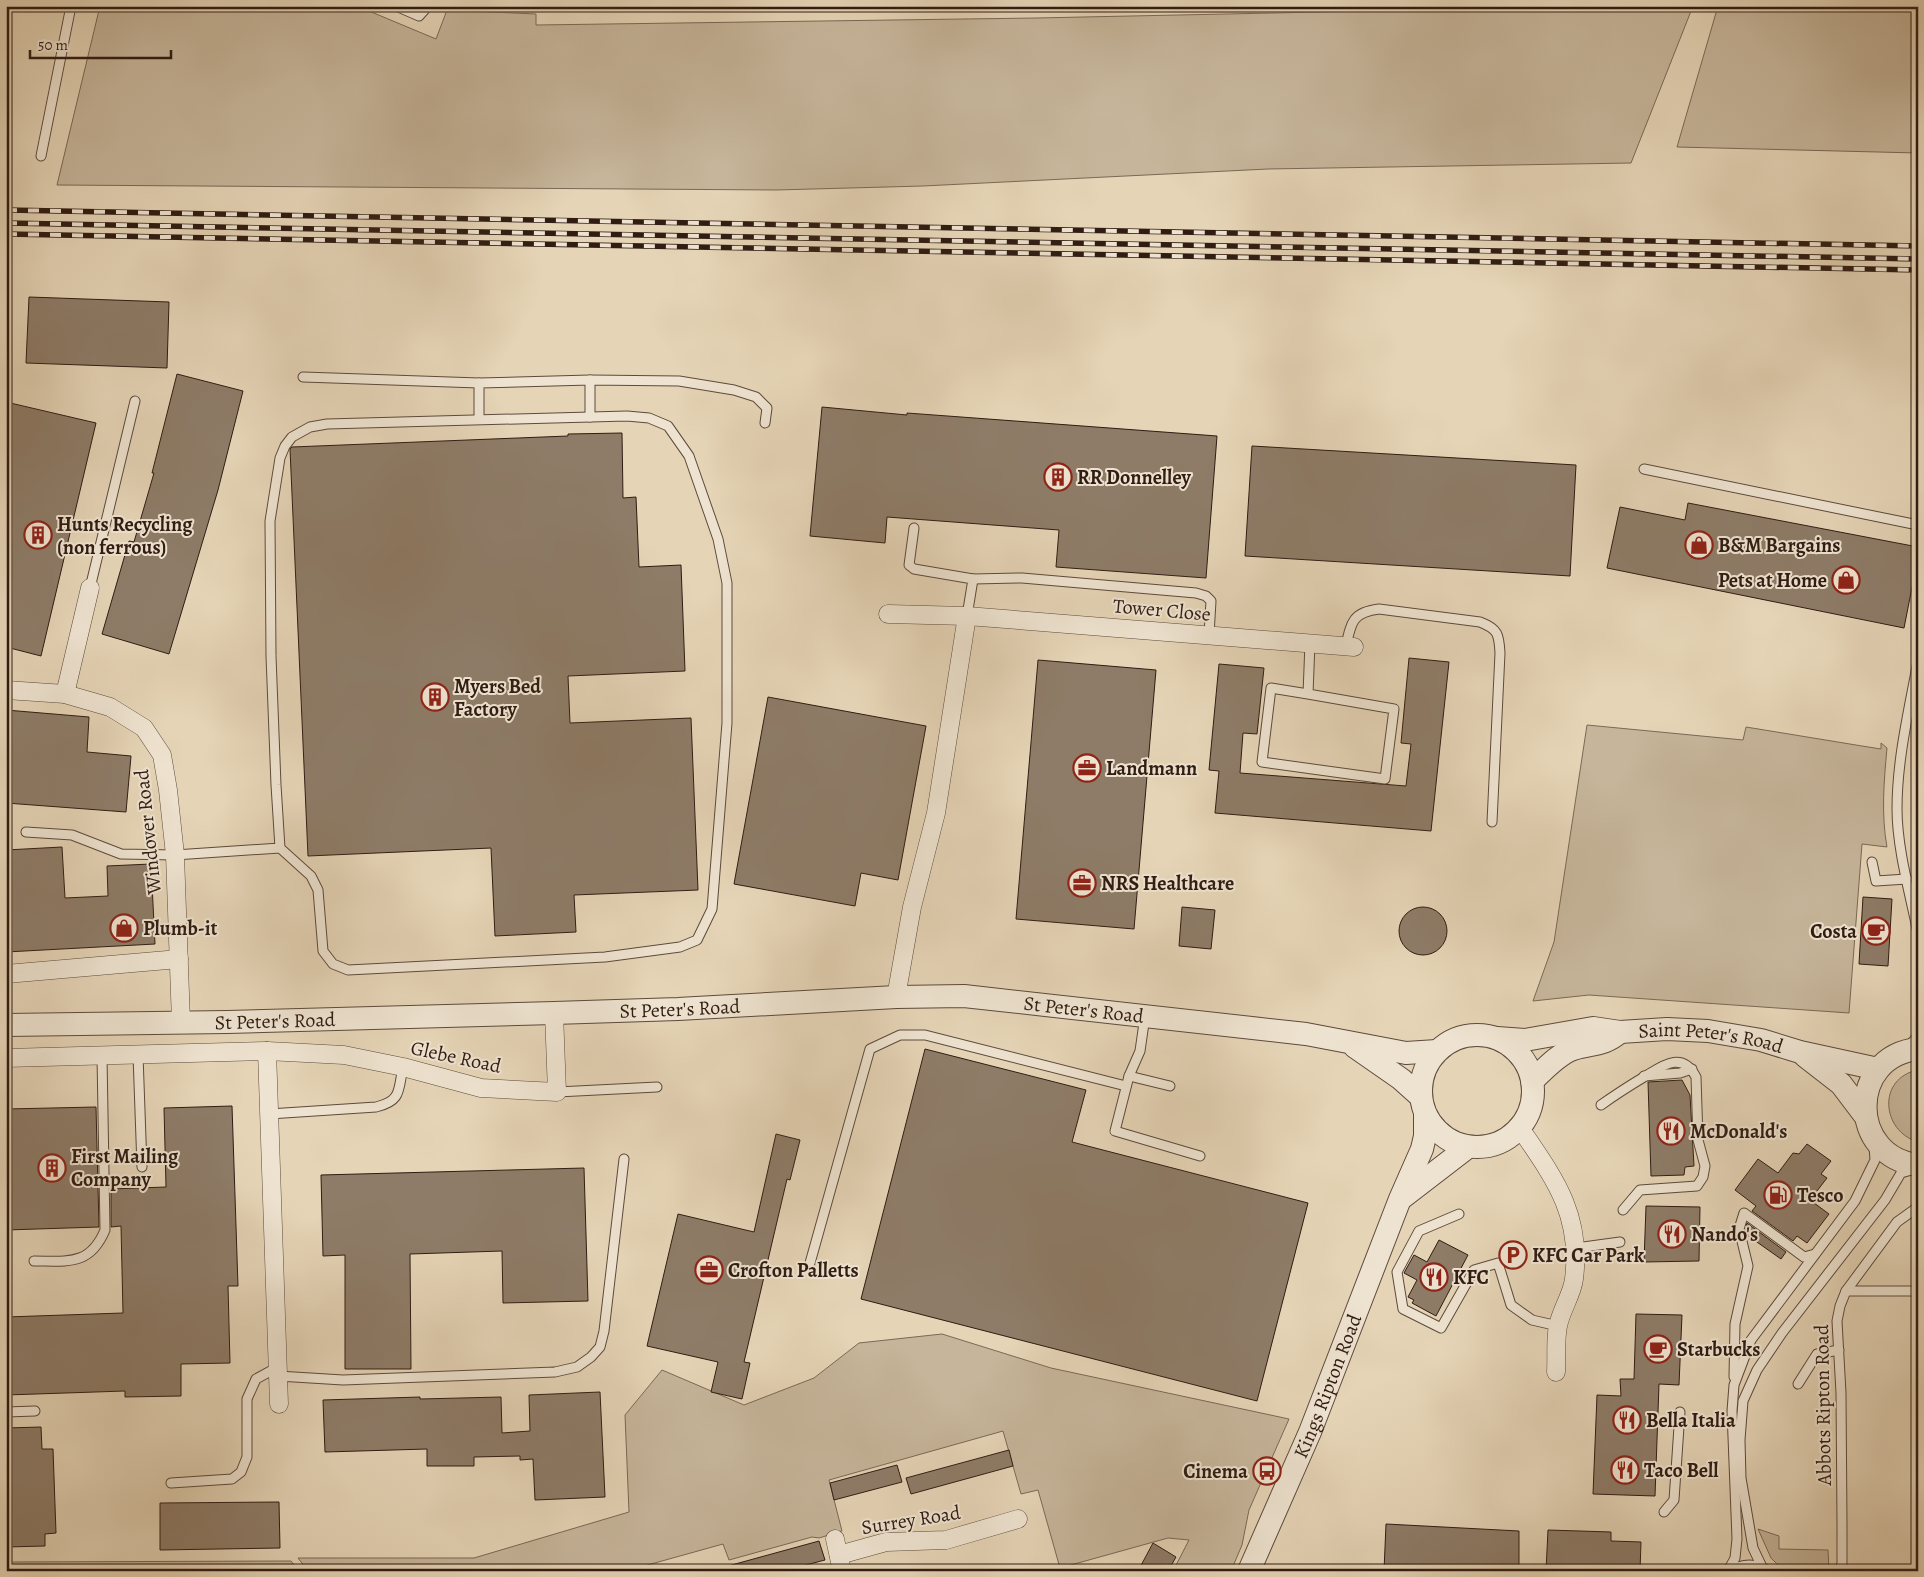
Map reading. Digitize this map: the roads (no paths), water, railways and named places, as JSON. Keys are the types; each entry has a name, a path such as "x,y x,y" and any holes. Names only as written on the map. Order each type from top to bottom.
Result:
{"street":[{"path":"65,694 90,588"},
{"name":"Tower Close","path":"888,614 967,616 1350,646"},
{"path":"896,997 912,907 936,813 967,616"},
{"name":"Windover Road","path":"6,690 65,694 110,707 144,728 162,756 168,790 175,856 181,1022"},
{"path":"6,974 179,959"},
{"name":"St Peter's Road","path":"6,1025 554,1013 678,1009 896,997 964,996 1306,1034 1350,1043"},
{"path":"554,1013 557,1092"},
{"name":"Saint Peter's Road","path":"1497,1038 1525,1040 1593,1028 1620,1032 1667,1029 1708,1031 1761,1040 1800,1052 1878,1069"},
{"name":"Saint Peter's Road","path":"1532,1081 1552,1063 1571,1050 1610,1041 1620,1032"},
{"path":"1350,1043 1402,1079 1422,1105 1432,1126 1442,1136 1454,1143 1468,1147 1487,1147 1505,1140 1520,1128 1528,1114 1533,1098 1532,1081 1526,1063 1514,1048 1497,1038 1479,1034 1460,1037 1443,1046 1430,1059 1422,1077 1422,1105"},
{"path":"1350,1043 1406,1053 1437,1051"},
{"path":"1914,1045 1887,1061 1878,1069 1868,1088 1865,1103 1866,1117 1874,1138 1885,1151 1899,1160 1918,1165"},
{"path":"267,1051 279,1404"},
{"name":"Glebe Road","path":"6,1058 267,1051 344,1056 403,1067 480,1088 557,1092"},
{"name":"Saint Peter's Road","path":"1800,1052 1841,1084 1866,1117"},
{"name":"Kings Ripton Road","path":"1249,1571 1310,1432 1400,1199 1422,1149 1425,1136 1422,1105"},
{"path":"1520,1128 1555,1180 1569,1212 1576,1248 1574,1281 1558,1326 1556,1372"},
{"path":"1400,1199 1468,1147"},
{"name":"Surrey Road","path":"839,1555 886,1542 946,1540 1018,1519"}],"lane":[{"path":"41,156 71,6"},
{"path":"396,6 419,16 428,6"},
{"path":"303,377 478,383 590,380 679,381 734,390 756,397 767,408 765,423"},
{"path":"590,380 590,417"},
{"path":"478,383 479,419"},
{"path":"90,588 134,401"},
{"path":"635,416 650,418 668,426 689,456 718,539 727,583 727,723 712,908 697,940 680,947 605,957 348,970 333,964 323,951 318,890 311,876 280,848 272,676 270,521 280,458 285,446 292,437 310,427 327,424 590,417 635,416"},
{"path":"1644,469 1918,524"},
{"path":"914,528 909,566 914,569 973,579 1022,578 1196,593 1206,596 1210,601 1209,635"},
{"path":"967,616 973,579"},
{"path":"1350,646 1350,626 1364,610 1379,608 1480,622 1492,627 1499,637 1500,653 1492,822"},
{"path":"1308,694 1310,643"},
{"path":"1918,661 1898,775 1897,810 1907,878 1918,933"},
{"path":"1271,688 1308,694 1394,709 1386,779 1262,762 1271,688"},
{"path":"26,832 72,835 120,854 175,856 280,848"},
{"path":"1872,862 1876,881 1907,878"},
{"path":"1145,1015 1140,1051 1129,1076 1115,1131 1200,1156"},
{"path":"810,1263 870,1050 900,1035 925,1035 1126,1086"},
{"path":"138,1055 142,1167"},
{"path":"34,1261 63,1261 90,1255 98,1246 105,1230 102,1056"},
{"path":"1601,1105 1656,1068 1673,1062 1684,1064 1692,1069 1696,1077 1698,1140 1705,1166 1703,1177 1697,1186 1640,1190 1623,1210"},
{"path":"268,1114 376,1107 387,1104 394,1100 397,1094 403,1067"},
{"path":"1129,1076 1170,1086"},
{"path":"557,1092 657,1087"},
{"path":"1734,1385 1751,1340 1855,1201 1875,1160 1874,1138"},
{"path":"171,1483 232,1479 241,1472 247,1457 248,1399 256,1379 278,1372 343,1380 437,1378 555,1372 577,1367 591,1358 600,1348 604,1331 624,1159"},
{"path":"1765,1569 1752,1548 1741,1478 1740,1440 1743,1401 1757,1370 1782,1333 1885,1200 1901,1173 1918,1169"},
{"name":"Abbots Ripton Road","path":"1840,1571 1842,1563 1841,1393 1837,1321 1840,1306 1846,1291 1897,1222 1918,1207"},
{"path":"1729,1571 1735,1558 1737,1538 1732,1419 1735,1324 1748,1266 1739,1229 1744,1213 1804,1257 1816,1254"},
{"path":"1459,1214 1419,1231 1397,1272 1403,1309 1441,1328 1474,1270 1498,1263 1511,1305 1532,1320 1558,1326"},
{"path":"1576,1248 1620,1242"},
{"path":"1846,1291 1918,1291"},
{"path":"1798,1384 1817,1354 1838,1350"},
{"path":"6,1412 35,1411"},
{"path":"1664,1512 1674,1500 1680,1412"},
{"path":"1729,1571 1743,1565 1753,1564 1765,1569"}],"railway":[{"path":"6,210 1918,246"},
{"path":"6,223 1918,259"},
{"path":"6,234 1918,270"}],"place":[{"name":"RR Donnelley","path":"1058,477"},
{"name":"Hunts Recycling (non ferrous)","path":"38,535"},
{"name":"B&M Bargains","path":"1699,545"},
{"name":"Pets at Home","path":"1846,580"},
{"name":"Myers Bed Factory","path":"435,697"},
{"name":"Landmann","path":"1087,768"},
{"name":"NRS Healthcare","path":"1082,883"},
{"name":"Plumb-it","path":"124,928"},
{"name":"Costa","path":"1876,931"},
{"name":"McDonald's","path":"1671,1131"},
{"name":"First Mailing Company","path":"52,1168"},
{"name":"Tesco","path":"1778,1195"},
{"name":"Nando's","path":"1672,1234"},
{"name":"KFC Car Park","path":"1513,1255"},
{"name":"Crofton Palletts","path":"709,1270"},
{"name":"KFC","path":"1434,1277"},
{"name":"Starbucks","path":"1658,1349"},
{"name":"Bella Italia","path":"1627,1420"},
{"name":"Taco Bell","path":"1625,1470"},
{"name":"Cinema","path":"1267,1471"}]}
